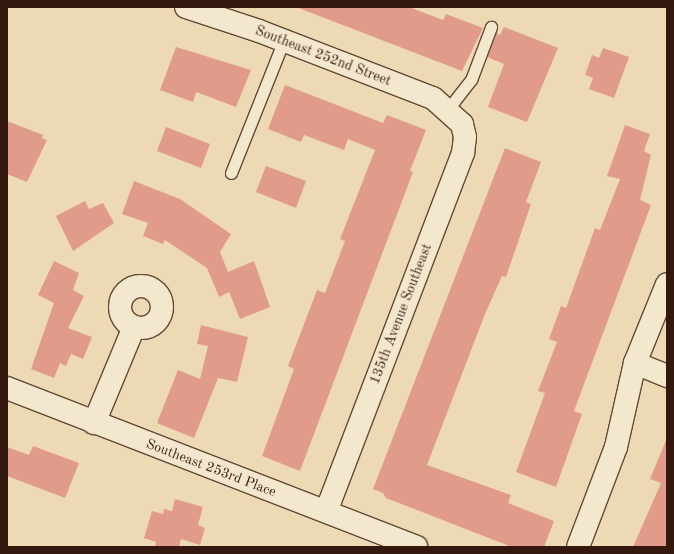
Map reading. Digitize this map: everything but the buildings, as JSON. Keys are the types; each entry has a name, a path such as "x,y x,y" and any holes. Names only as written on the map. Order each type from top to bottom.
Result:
{"street":[{"name":"Southeast 252nd Street","path":"186,7 284,40 433,98 452,112"},
{"name":"135th Avenue Southeast","path":"326,511 462,153 465,137 452,112"},
{"path":"578,547 616,447 635,363 667,284"},
{"path":"94,423 134,327"},
{"path":"635,363 667,376"},
{"name":"Southeast 253rd Place","path":"7,388 416,547"}],"lane":[{"path":"452,112 471,80 491,27"},
{"path":"231,173 284,40"}]}
